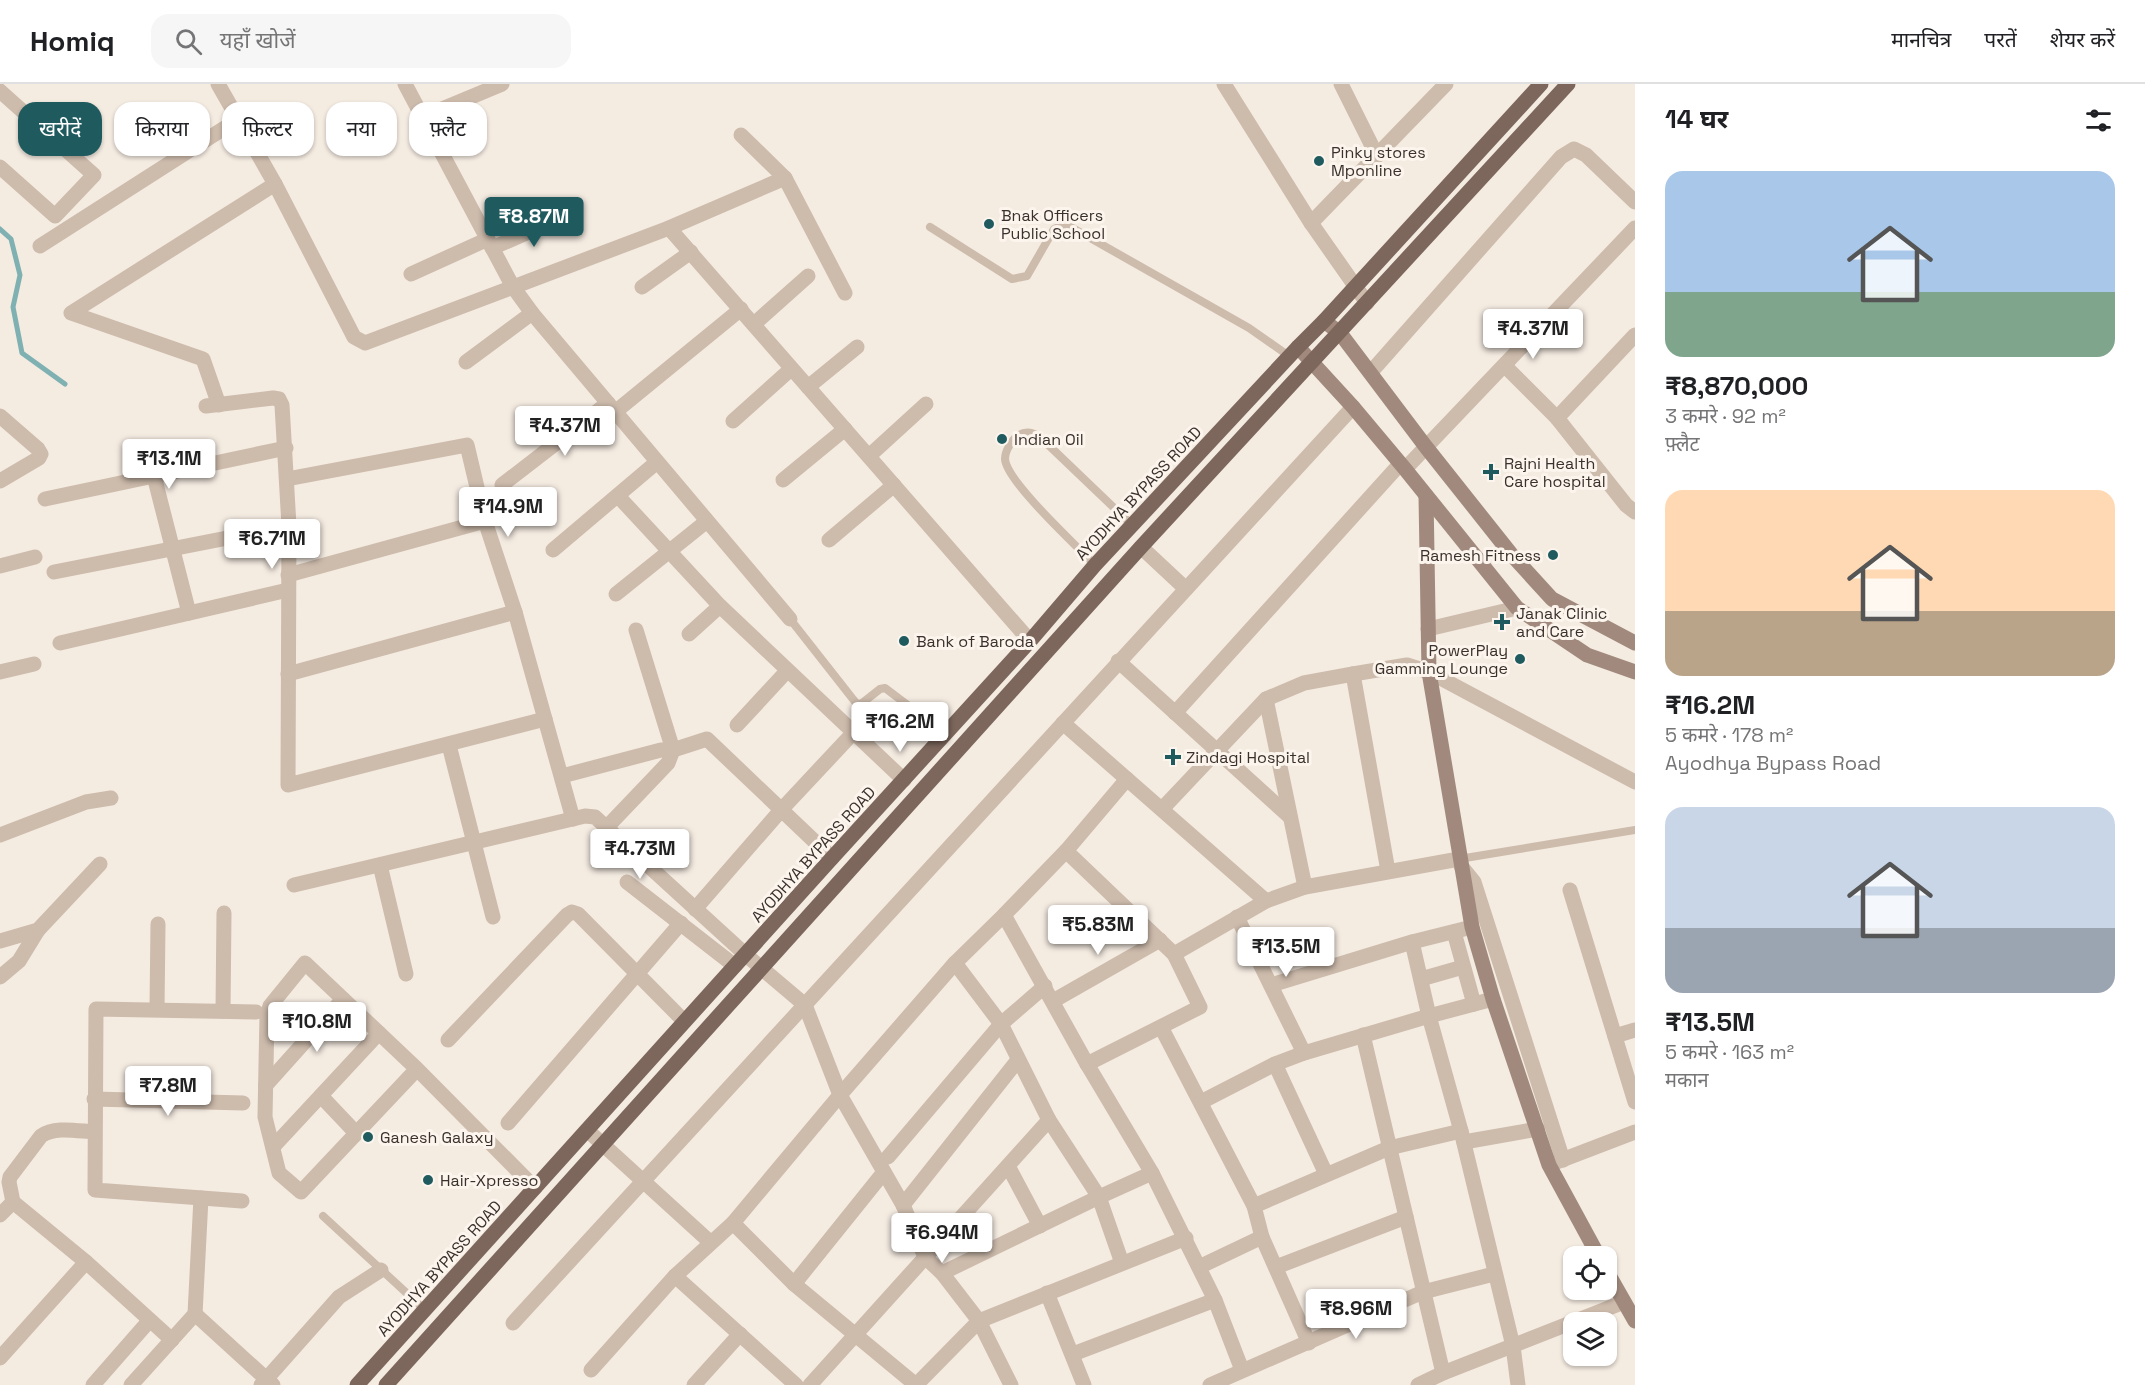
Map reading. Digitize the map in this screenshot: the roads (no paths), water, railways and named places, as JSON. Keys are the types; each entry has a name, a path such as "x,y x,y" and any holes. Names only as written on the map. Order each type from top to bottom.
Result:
{"main road":[{"name":"AYODHYA BYPASS ROAD","path":"357,1385 1030,641 1095,565 1293,351 1355,288 1540,84"},
{"path":"386,1385 1141,547 1568,84"},
{"path":"1148,508 1164,524"}],"street":[{"path":"218,84 228,102"},
{"path":"405,84 415,102"},
{"path":"459,102 502,84"},
{"path":"1224,84 1311,223 1367,303"},
{"path":"1341,84 1377,156"},
{"path":"1311,223 1446,84"},
{"path":"0,91 94,175 54,216 0,167"},
{"path":"40,246 222,130"},
{"path":"741,135 785,178 845,293"},
{"path":"1371,372 1561,157 1574,149 1586,155 1635,202"},
{"path":"258,156 354,337 365,343 669,228 785,178"},
{"path":"444,156 513,287 532,313 790,619"},
{"path":"275,184 71,313 204,359 213,406 273,398 279,399 282,405 289,526 288,785 545,719"},
{"path":"411,274 563,217"},
{"path":"669,228 1030,641"},
{"path":"1175,713 1403,466 1426,447 1505,366 1635,228"},
{"path":"642,287 691,252"},
{"path":"754,324 808,276"},
{"path":"502,485 612,408 741,309"},
{"path":"466,362 532,313"},
{"path":"1324,321 1340,333 1511,554 1552,599 1635,643"},
{"path":"1557,418 1635,335"},
{"path":"808,387 856,347"},
{"path":"1293,351 1311,361 1353,407 1517,608 1587,655 1635,672"},
{"path":"1505,366 1557,418 1626,505 1635,512"},
{"path":"733,421 791,369"},
{"path":"869,456 926,404"},
{"path":"513,1323 1353,407"},
{"path":"0,416 38,449 40,454 39,458 0,481"},
{"path":"783,480 845,429"},
{"path":"287,479 466,445 485,521 515,612 573,819"},
{"path":"45,499 286,448"},
{"path":"553,550 657,462"},
{"path":"154,476 189,613"},
{"path":"829,540 894,485"},
{"path":"618,496 720,606 904,780"},
{"path":"1426,496 1429,672 1472,927 1493,999 1538,1129 1594,1246"},
{"path":"60,642 189,613 485,521"},
{"path":"616,594 707,521"},
{"path":"54,572 289,526"},
{"path":"1141,547 1186,589"},
{"path":"0,566 35,557"},
{"path":"689,634 720,606"},
{"path":"1428,629 1517,608"},
{"path":"288,674 515,612"},
{"path":"607,827 668,763 673,750 636,630"},
{"path":"1118,661 1290,818"},
{"path":"0,672 34,664"},
{"path":"1162,809 1266,699 1304,683 1407,665 1429,672 1635,782"},
{"path":"737,725 787,671"},
{"path":"1353,674 1388,871"},
{"path":"1266,699 1305,886"},
{"path":"1063,723 1266,901"},
{"path":"695,909 782,809 855,732"},
{"path":"562,776 661,750 673,750 707,739 832,858"},
{"path":"449,744 493,916"},
{"path":"591,1370 675,1276 733,1223 955,963 1066,851 1126,779"},
{"path":"0,835 86,802 111,798"},
{"path":"294,885 585,816 595,818 746,955 805,1005 840,1095 903,1204 925,1257 942,1273 979,1321 1011,1385"},
{"path":"1066,851 1174,954 1200,1007 1087,1064"},
{"path":"1174,954 1266,901 1305,886 1388,871 1460,862"},
{"path":"1460,862 1474,882 1556,1163"},
{"path":"0,977 19,961 38,930 100,864"},
{"path":"380,865 406,974"},
{"path":"627,882 735,966"},
{"path":"1570,890 1635,1102"},
{"path":"448,1040 567,915 573,912 578,914 684,1022"},
{"path":"223,1011 224,913"},
{"path":"1004,915 1087,1064 1152,1173 1215,1300 1242,1370"},
{"path":"1237,917 1304,1053"},
{"path":"508,1123 681,923"},
{"path":"157,1009 158,924"},
{"path":"1271,985 1412,942 1472,927"},
{"path":"0,941 38,930"},
{"path":"1454,932 1474,1004"},
{"path":"1053,1001 1160,939"},
{"path":"1412,942 1513,1346 1518,1385"},
{"path":"417,1069 302,1192 279,1173 265,1118 267,1015 270,1006 305,963 417,1069 535,1188"},
{"path":"955,963 1001,1024 1049,1120 1099,1197 1122,1263"},
{"path":"1421,979 1463,967"},
{"path":"888,1157 1001,1024 1045,986"},
{"path":"266,1085 343,999"},
{"path":"1201,1102 1275,1064 1304,1053 1493,999"},
{"path":"242,1201 94,1190 96,1009 256,1012"},
{"path":"1161,1028 1254,1206 1262,1237 1309,1342"},
{"path":"1615,1036 1635,1030"},
{"path":"273,1147 379,1033"},
{"path":"1363,1035 1443,1373"},
{"path":"903,1204 1018,1060"},
{"path":"1275,1064 1326,1174"},
{"path":"321,1095 356,1133"},
{"path":"94,1099 243,1103"},
{"path":"810,1385 1049,1120"},
{"path":"1254,1206 1389,1148 1538,1129"},
{"path":"94,1132 56,1130 40,1136 10,1178 13,1202 86,1262 172,1340"},
{"path":"587,1130 710,1242"},
{"path":"1556,1163 1635,1132"},
{"path":"1619,1138 1635,1148"},
{"path":"1008,1166 1040,1226"},
{"path":"794,1284 884,1172"},
{"path":"942,1273 1152,1173"},
{"path":"131,1385 195,1314 201,1198"},
{"path":"0,1215 13,1202"},
{"path":"1276,1267 1406,1217"},
{"path":"733,1223 794,1284 916,1385 979,1321 1186,1238"},
{"path":"1199,1267 1262,1237"},
{"path":"0,1358 86,1262"},
{"path":"195,1314 267,1383 339,1297 381,1270"},
{"path":"1210,1385 1423,1292 1494,1274"},
{"path":"675,1276 796,1385"},
{"path":"1617,1290 1635,1321"},
{"path":"1047,1293 1083,1385"},
{"path":"1072,1354 1215,1300"},
{"path":"1418,1385 1624,1302"},
{"path":"93,1385 149,1321"},
{"path":"694,1385 740,1334"}],"lane":[{"path":"930,227 1012,279 1027,276 1054,230 1062,225 1069,226 1293,351"},
{"path":"1095,565 1014,480 1005,459 1015,438 1024,432 1031,432 1040,437 1132,525"},
{"path":"790,619 856,703 861,704 880,689 885,688 946,734"},
{"path":"1460,862 1635,830"},
{"path":"322,1216 425,1310"}],"waterway":[{"path":"0,229 11,239 20,275 13,307 22,353 65,384"}],"place":[{"name":"Pinky stores Mponline","path":"1319,161"},
{"name":"Bnak Officers Public School","path":"989,224"},
{"name":"Indian Oil","path":"1002,439"},
{"name":"Rajni Health Care hospital","path":"1491,472"},
{"name":"Ramesh Fitness","path":"1553,555"},
{"name":"Janak Clinic and Care","path":"1502,622"},
{"name":"Bank of Baroda","path":"904,641"},
{"name":"PowerPlay Gamming Lounge","path":"1520,659"},
{"name":"Zindagi Hospital","path":"1173,757"},
{"name":"Ganesh Galaxy","path":"368,1137"},
{"name":"Hair-Xpresso","path":"428,1180"}]}
